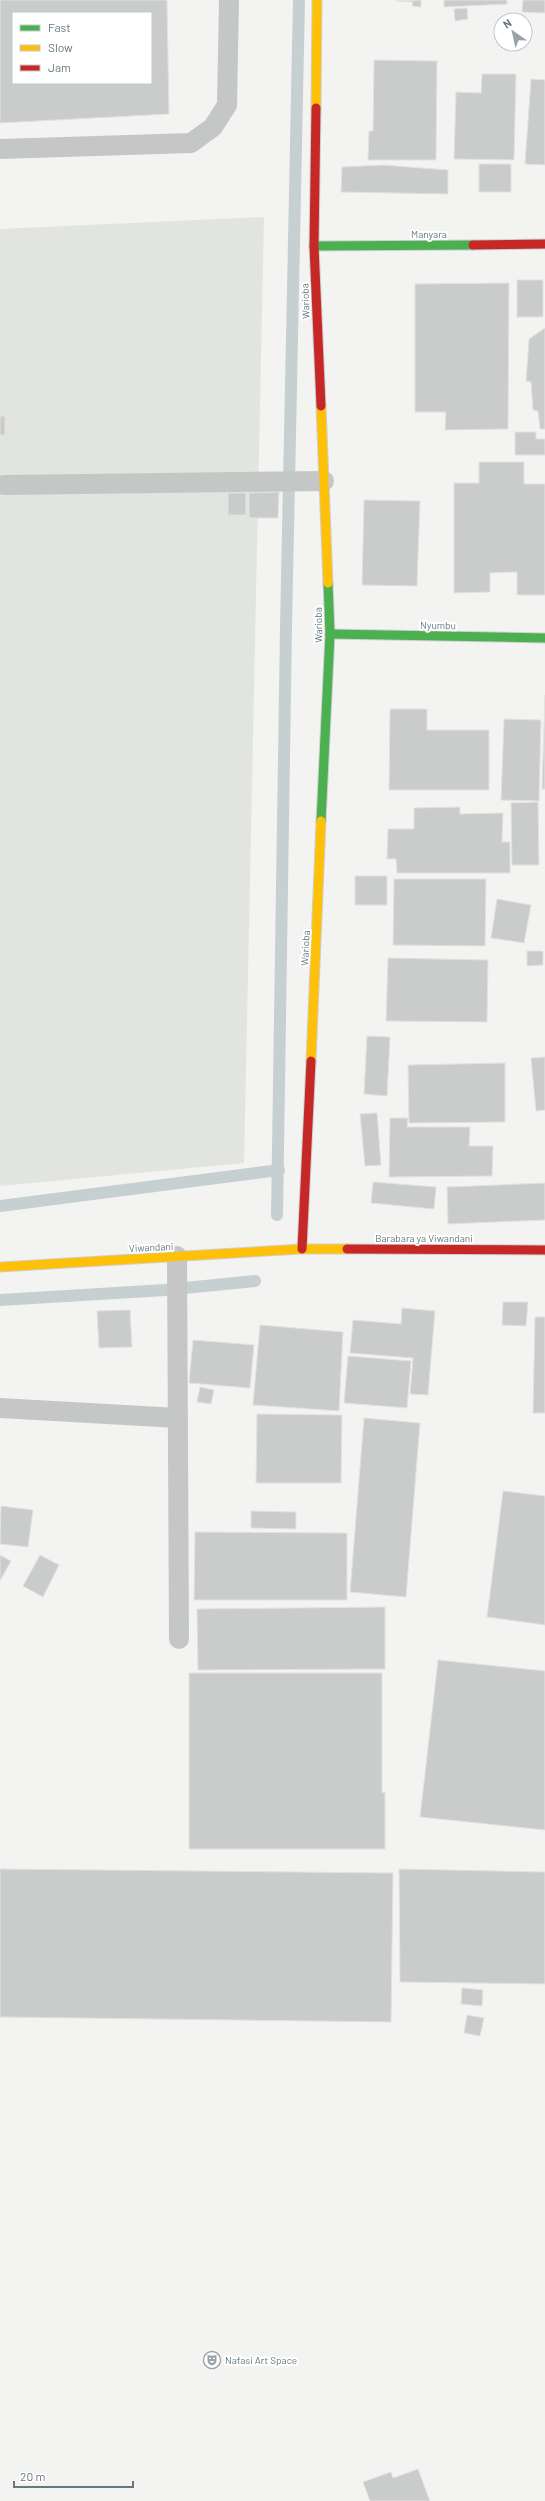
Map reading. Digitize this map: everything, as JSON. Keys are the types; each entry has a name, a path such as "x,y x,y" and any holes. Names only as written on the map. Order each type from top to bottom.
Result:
{"street":[{"name":"Warioba","path":"302,1249 330,634 314,246 317,0"},
{"name":"Manyara","path":"314,246 545,244"},
{"name":"Nyumbu","path":"330,634 545,638"},
{"name":"Barabara ya Viwandani","path":"302,1249 545,1250"},
{"name":"Viwandani","path":"0,1267 302,1249"}],"lane":[{"path":"0,149 191,143 213,127 227,105 229,0"},
{"path":"4,485 324,481"},
{"path":"178,1256 179,1639"},
{"path":"0,1408 178,1418"}],"shaded area":[{"path":"264,217 244,1163 0,1186 0,229"}],"building":[{"path":"0,0 167,0 169,114 0,123"},
{"path":"421,0 421,7 412,6 413,2 396,1"},
{"path":"444,0 507,0 507,4 444,7"},
{"path":"523,0 545,0 545,13 522,12"},
{"path":"467,8 468,19 455,21 454,9"},
{"path":"374,60 437,61 436,160 368,160 369,131 373,131"},
{"path":"482,74 516,74 514,160 454,159 456,92 481,93"},
{"path":"531,79 545,80 545,165 525,164"},
{"path":"479,164 511,164 511,192 479,192"},
{"path":"383,165 448,170 448,194 341,192 342,167"},
{"path":"517,280 543,280 543,317 517,317"},
{"path":"509,283 508,429 445,430 446,412 415,412 415,284"},
{"path":"545,328 545,429 540,429 538,411 533,410 531,382 526,381 529,339"},
{"path":"0,416 5,416 5,435 0,435"},
{"path":"515,432 536,432 536,439 545,439 545,455 515,455"},
{"path":"479,462 524,462 524,484 545,484 545,595 517,595 517,572 490,573 490,592 454,593 454,483 479,483"},
{"path":"279,492 278,518 249,518 249,493"},
{"path":"228,493 246,493 246,515 228,515"},
{"path":"364,500 420,501 417,586 362,585"},
{"path":"545,695 545,789 542,789"},
{"path":"390,709 427,709 427,730 489,730 489,790 389,790"},
{"path":"504,719 541,720 539,801 501,800"},
{"path":"538,802 539,865 512,865 511,803"},
{"path":"460,807 460,814 503,813 502,842 510,842 510,873 397,873 396,859 387,859 388,829 414,829 414,808"},
{"path":"355,876 387,876 387,905 355,905"},
{"path":"394,879 486,879 485,946 393,945"},
{"path":"497,899 531,905 524,943 491,938"},
{"path":"527,951 543,951 543,965 527,966"},
{"path":"388,958 488,960 487,1022 386,1021"},
{"path":"367,1036 390,1037 387,1096 364,1094"},
{"path":"545,1057 545,1110 536,1111 531,1058"},
{"path":"505,1063 505,1122 409,1123 408,1065"},
{"path":"377,1113 381,1165 365,1166 360,1114"},
{"path":"390,1118 408,1118 407,1127 470,1127 469,1146 493,1146 492,1176 389,1177"},
{"path":"373,1182 436,1187 434,1209 371,1203"},
{"path":"545,1183 545,1220 448,1224 447,1187"},
{"path":"503,1302 528,1302 526,1326 502,1325"},
{"path":"402,1308 435,1311 428,1395 410,1394 413,1358 350,1353 353,1320 401,1324"},
{"path":"130,1310 132,1347 99,1348 97,1311"},
{"path":"535,1317 545,1317 545,1413 533,1413"},
{"path":"260,1325 343,1332 339,1411 253,1405"},
{"path":"193,1340 254,1345 250,1388 189,1383"},
{"path":"348,1356 411,1361 407,1408 344,1403"},
{"path":"200,1387 214,1390 211,1404 197,1402"},
{"path":"257,1414 342,1415 341,1483 256,1483"},
{"path":"364,1418 420,1423 406,1597 350,1592"},
{"path":"503,1491 545,1496 545,1625 487,1617"},
{"path":"1,1506 33,1510 28,1547 0,1544"},
{"path":"251,1511 296,1512 296,1529 251,1528"},
{"path":"195,1532 347,1533 347,1600 194,1600"},
{"path":"0,1555 11,1561 0,1581"},
{"path":"40,1555 59,1565 43,1597 23,1586"},
{"path":"385,1607 385,1669 198,1670 197,1609"},
{"path":"438,1660 545,1671 545,1830 420,1817"},
{"path":"189,1673 382,1673 382,1793 385,1792 385,1849 189,1849"},
{"path":"0,1869 393,1873 391,2022 0,2017"},
{"path":"399,1869 545,1872 545,1984 400,1982"},
{"path":"462,1988 483,1990 482,2006 461,2004"},
{"path":"467,2015 484,2018 480,2036 464,2033"},
{"path":"418,2469 430,2501 370,2501 363,2482 391,2472 393,2478"}],"waterway":[{"path":"277,1215 286,626 299,0"},
{"path":"0,1206 279,1170"},
{"path":"0,1300 165,1290 255,1281"}],"traffic: fast":[{"path":"314,246 473,245"},
{"path":"321,821 330,634 328,583"},
{"path":"330,634 545,638"}],"traffic: slow":[{"path":"316,108 317,0"},
{"path":"321,406 328,583"},
{"path":"311,1061 321,821"},
{"path":"0,1267 302,1249 347,1249"}],"traffic: jam":[{"path":"316,108 314,246 321,406"},
{"path":"473,245 545,244"},
{"path":"302,1249 311,1061"},
{"path":"347,1249 545,1250"}],"place":[{"name":"Nafasi Art Space","path":"212,2360"}]}
